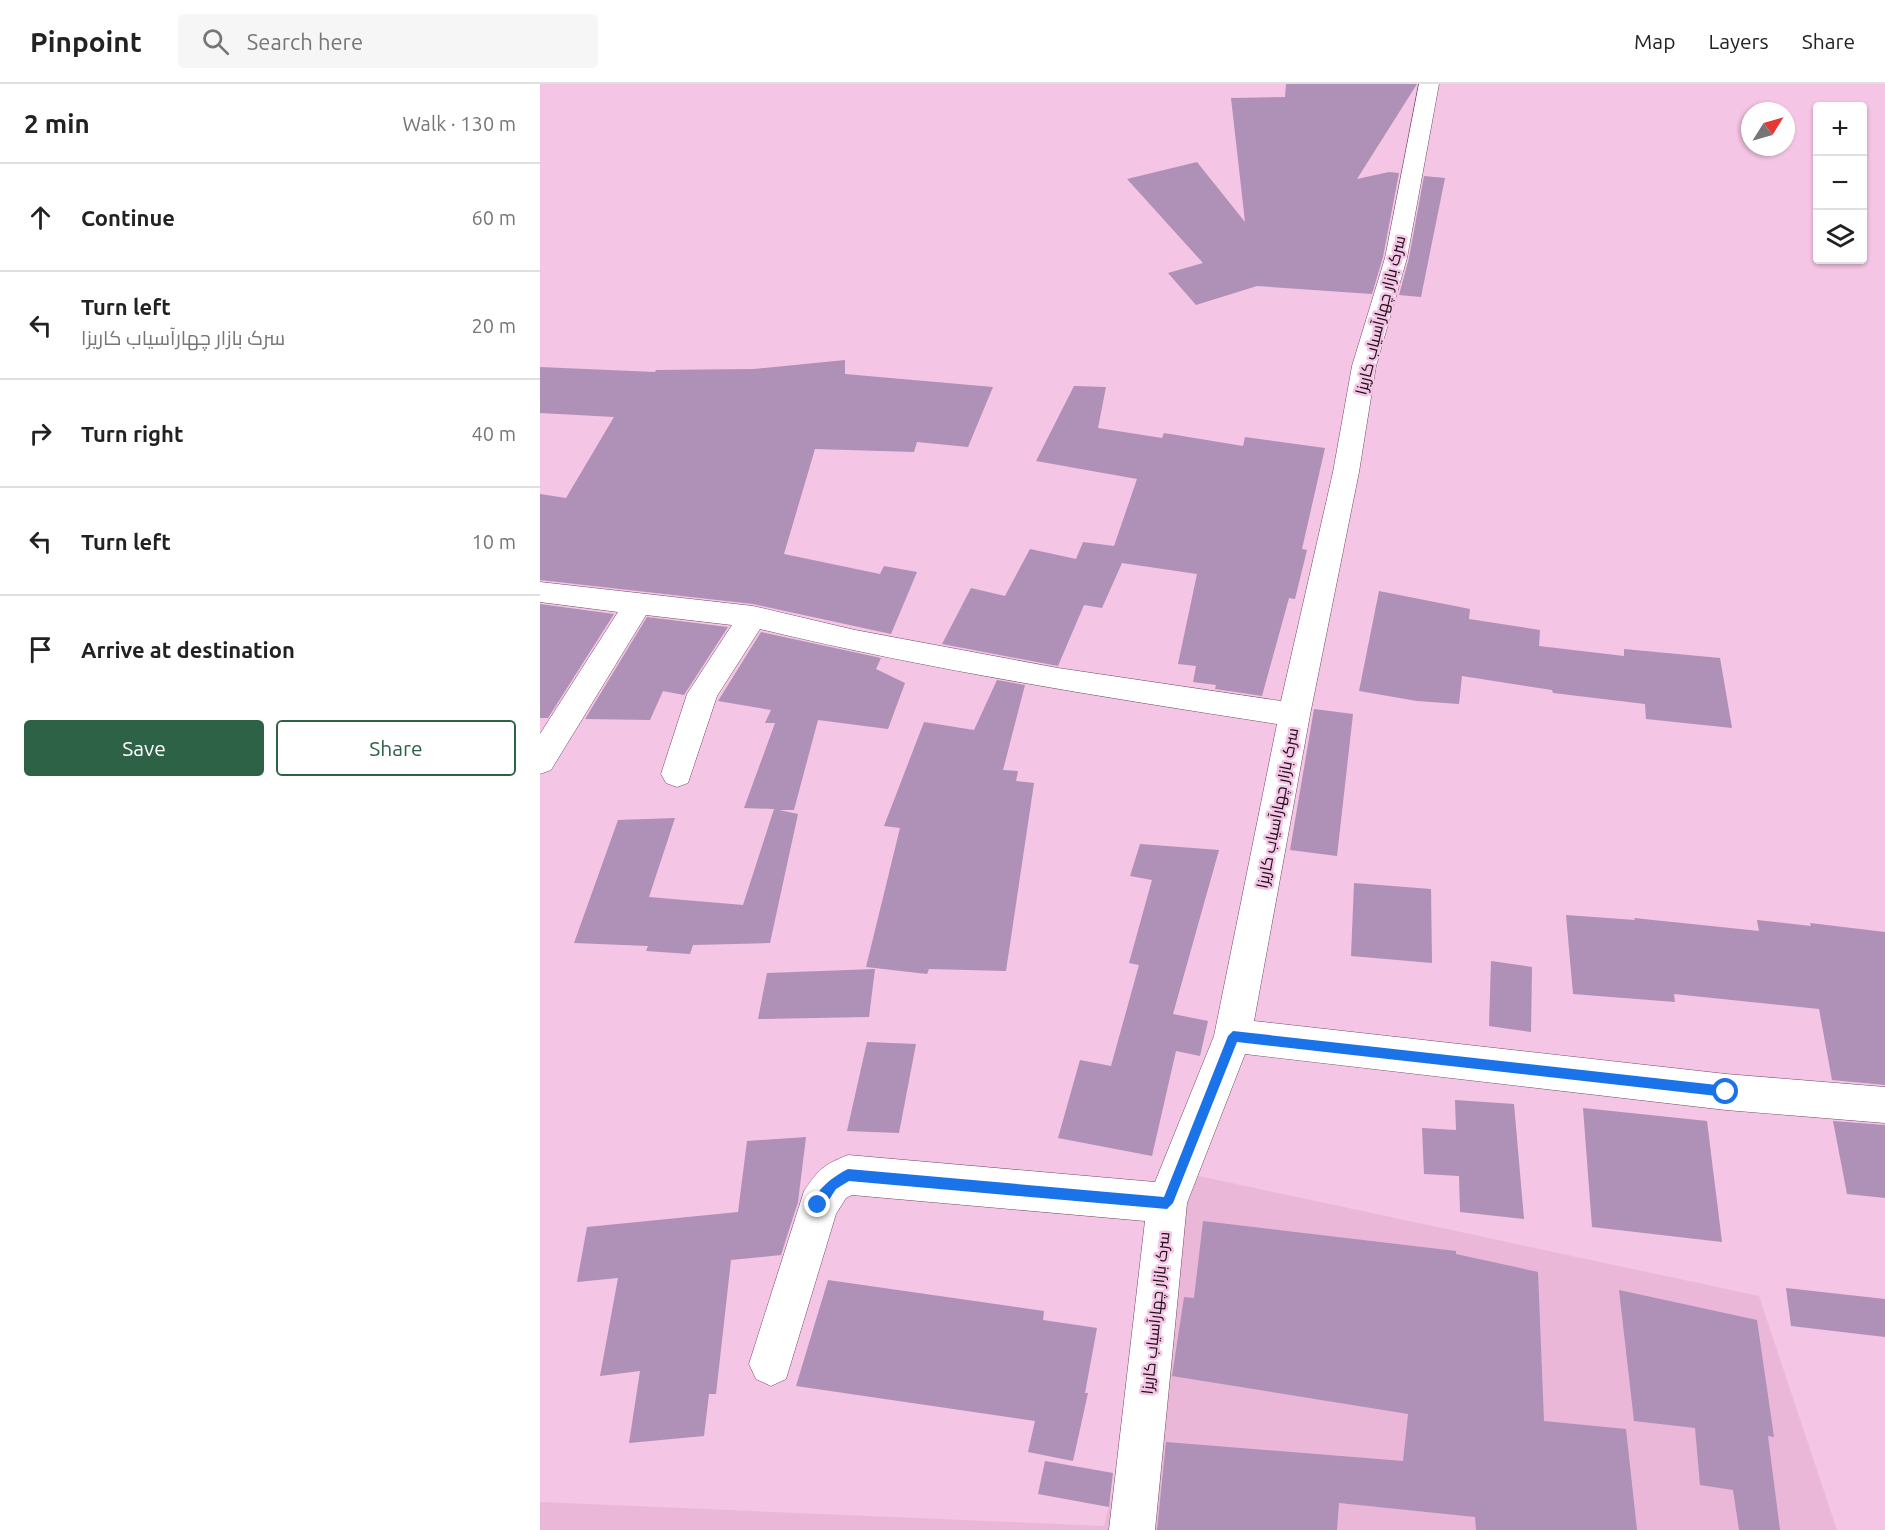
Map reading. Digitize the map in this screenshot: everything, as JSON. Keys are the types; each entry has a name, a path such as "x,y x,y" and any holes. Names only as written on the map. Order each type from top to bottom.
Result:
{"street":[{"name":"سرک بازار چهارآسیاب کاریزا","path":"1132,1530 1167,1203 1233,1036 1294,715 1346,472 1364,366 1396,258 1429,84"},
{"path":"540,592 753,617 855,641 1058,679 1294,715"},
{"path":"540,761 638,604"},
{"path":"677,774 702,694 753,617"},
{"path":"1233,1036 1714,1090 1885,1106"},
{"path":"771,1364 818,1205 832,1184 848,1175 1167,1203"}],"shaded area":[{"path":"1194,1175 1759,1296 1837,1530 540,1530 540,1502 1104,1526"}],"building":[{"path":"1286,84 1417,84 1357,179 1389,172 1399,173 1383,257 1372,294 1257,286 1196,305 1168,273 1203,263 1127,179 1197,162 1245,222 1231,98 1285,97"},
{"path":"1424,176 1445,178 1421,297 1399,295 1409,258"},
{"path":"845,360 845,374 993,387 968,447 917,442 914,452 815,449 784,554 880,574 884,566 917,572 891,634 753,604 540,580 540,494 566,498 614,417 540,413 540,367 655,372 656,370 754,369"},
{"path":"1074,386 1106,387 1098,428 1162,438 1164,433 1243,446 1245,437 1325,448 1302,549 1307,550 1295,599 1289,598 1262,696 1215,689 1216,685 1193,682 1196,666 1178,664 1197,574 1122,563 1102,608 1084,605 1058,666 942,644 971,588 1005,596 1030,549 1076,559 1083,542 1114,546 1137,479 1036,461"},
{"path":"1379,591 1470,609 1469,619 1540,630 1539,646 1624,656 1624,649 1720,658 1732,728 1646,719 1645,704 1553,693 1552,690 1462,676 1459,704 1417,701 1359,691"},
{"path":"540,604 614,614 548,718 540,718"},
{"path":"647,617 728,627 684,695 663,691 650,720 585,719"},
{"path":"761,632 881,658 876,669 905,683 888,729 818,720 794,810 779,810 798,814 770,943 693,945 690,954 646,951 648,946 574,943 618,820 675,818 649,897 743,905 774,809 744,808 775,723 765,723 771,710 718,701"},
{"path":"997,680 1025,685 1003,770 1018,771 1016,781 1034,783 1006,971 929,969 927,974 866,967 900,828 884,826 924,722 974,730"},
{"path":"1314,709 1353,714 1337,856 1290,850"},
{"path":"1140,844 1219,850 1173,1014 1208,1021 1200,1056 1176,1051 1152,1156 1058,1138 1080,1060 1111,1066 1139,965 1129,963 1152,880 1130,876"},
{"path":"1354,883 1431,889 1432,963 1351,956"},
{"path":"1566,915 1635,920 1634,918 1759,931 1757,920 1811,926 1810,923 1885,932 1885,1085 1832,1080 1819,1009 1674,994 1675,1002 1573,994"},
{"path":"1491,961 1532,967 1531,1032 1489,1026"},
{"path":"875,969 869,1017 758,1019 767,973"},
{"path":"867,1042 916,1044 899,1133 847,1131"},
{"path":"1455,1100 1514,1104 1524,1219 1460,1212 1459,1176 1424,1174 1422,1128 1456,1130"},
{"path":"1583,1108 1707,1121 1722,1242 1592,1227"},
{"path":"1833,1121 1885,1125 1885,1198 1847,1194"},
{"path":"806,1137 798,1202 781,1255 731,1260 716,1394 709,1394 704,1436 629,1443 640,1371 600,1376 618,1278 577,1282 587,1227 738,1212 747,1141"},
{"path":"1203,1221 1456,1251 1456,1254 1538,1272 1544,1421 1626,1429 1637,1530 1476,1530 1475,1517 1339,1503 1337,1530 1157,1530 1166,1442 1403,1461 1408,1414 1172,1376 1184,1297 1194,1298"},
{"path":"828,1280 1044,1311 1043,1320 1097,1328 1085,1393 1088,1393 1073,1461 1028,1452 1035,1421 796,1386"},
{"path":"1786,1288 1885,1299 1885,1337 1791,1326"},
{"path":"1619,1290 1757,1320 1774,1437 1768,1436 1780,1530 1739,1530 1733,1490 1700,1485 1695,1428 1634,1421"},
{"path":"1045,1461 1113,1473 1109,1507 1038,1494"}],"route":[{"path":"818,1205 832,1184 848,1175 1167,1203 1233,1036 1726,1092"}]}
